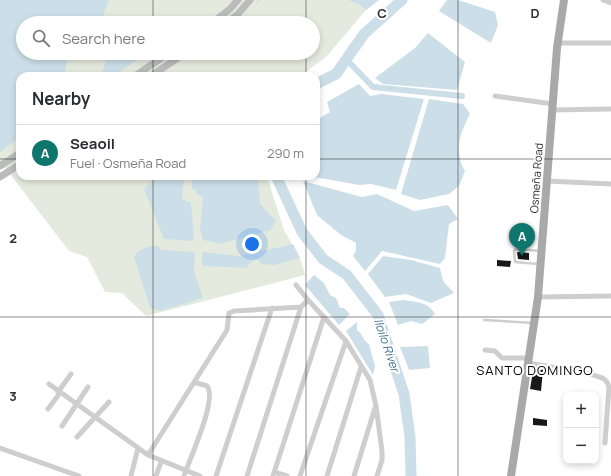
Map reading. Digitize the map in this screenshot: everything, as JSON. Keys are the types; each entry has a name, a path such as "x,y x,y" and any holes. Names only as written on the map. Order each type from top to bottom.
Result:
{"main road":[{"path":"221,16 238,0"},
{"path":"235,16 250,0"},
{"name":"Osmeña Road","path":"511,476 538,297 552,107 564,0"},
{"path":"141,72 159,60"},
{"path":"156,72 172,60"},
{"path":"0,166 16,156"},
{"path":"0,177 16,167"}],"street":[{"path":"603,0 611,3"},
{"path":"558,43 611,43"},
{"path":"496,96 552,107 611,109"},
{"path":"547,181 611,184"},
{"path":"296,285 346,341 372,384 382,456 376,476"},
{"path":"538,297 611,296"},
{"path":"247,476 301,307 308,300"},
{"path":"148,455 227,330 229,313 234,311 301,307"},
{"path":"216,476 272,308"},
{"path":"287,476 274,474 324,317"},
{"path":"300,476 346,341"},
{"path":"485,350 494,351 502,358 528,360 603,378 609,387 605,443"},
{"path":"327,476 361,367"},
{"path":"48,409 71,374"},
{"path":"185,474 208,411 210,395 207,386 194,382"},
{"path":"49,384 94,418 148,455 185,474 200,476"},
{"path":"62,426 88,387"},
{"path":"77,437 109,402"},
{"path":"354,476 376,406"},
{"path":"0,448 79,476"},
{"path":"131,476 138,448"},
{"path":"156,476 161,462"}],"lane":[{"path":"541,264 517,263 514,260 514,251 516,249 542,251"},
{"path":"484,320 534,323"}],"shaded area":[{"path":"0,0 379,0 366,10 326,57 305,72 16,72 16,180 268,180 284,230 300,258 305,275 146,316 122,293 105,292 87,257 69,251 0,161"},
{"path":"0,0 109,0 103,16 16,16 16,60 67,60 65,72 16,72 16,140 0,152"},
{"path":"348,0 379,0 366,10 359,4"},
{"path":"447,0 458,0 495,12 498,25 491,43 439,11"},
{"path":"428,33 465,62 457,90 383,84 375,78 415,48"},
{"path":"106,60 136,60 120,72 102,72"},
{"path":"359,84 370,96 381,94 424,99 396,190 371,184 359,185 320,178 320,118 330,112 327,102"},
{"path":"429,99 463,104 470,114 463,128 459,142 459,156 465,171 459,186 449,194 420,200 401,194"},
{"path":"184,180 182,199 191,203 194,237 192,241 164,239 144,189 153,181"},
{"path":"193,180 258,180 260,204 276,221 270,230 221,244 203,240 200,229 203,198 196,193 196,189 192,189"},
{"path":"303,181 362,197 377,194 414,211 448,205 458,219 449,224 445,258 440,264 382,251 365,271 353,256 356,250 356,243 341,235 317,215"},
{"path":"293,244 300,258 274,265 261,264 258,260 254,260 246,268 202,266 202,252 239,256"},
{"path":"151,246 158,246 161,250 195,252 194,271 203,298 160,311 150,308 134,257 138,251"},
{"path":"383,256 411,260 440,268 443,281 454,293 431,303 406,294 385,297 368,274"},
{"path":"314,275 324,283 330,295 336,298 340,308 344,308 350,314 339,325 305,285"},
{"path":"403,300 426,305 435,314 422,324 411,321 398,325 389,302"},
{"path":"357,322 357,330 369,344 375,366 373,375 346,331"},
{"path":"428,346 430,368 409,370 400,347"}],"building":[{"path":"517,252 529,253 529,260 518,259"},
{"path":"497,260 511,261 510,267 497,266"},
{"path":"537,369 543,370 541,391 530,389 533,371 537,371"},
{"path":"533,418 547,420 547,426 533,425"}],"waterway":[{"name":"Iloilo River","path":"320,82 336,74 364,34 402,0"},
{"path":"346,59 373,87 462,96"},
{"name":"Iloilo River","path":"278,180 302,232 323,259 347,275 378,315 404,394 410,437 411,476"}],"place":[{"name":"Seaoil","path":"522,256"}],"district":[{"name":"SANTO DOMINGO","path":"535,370"}]}
